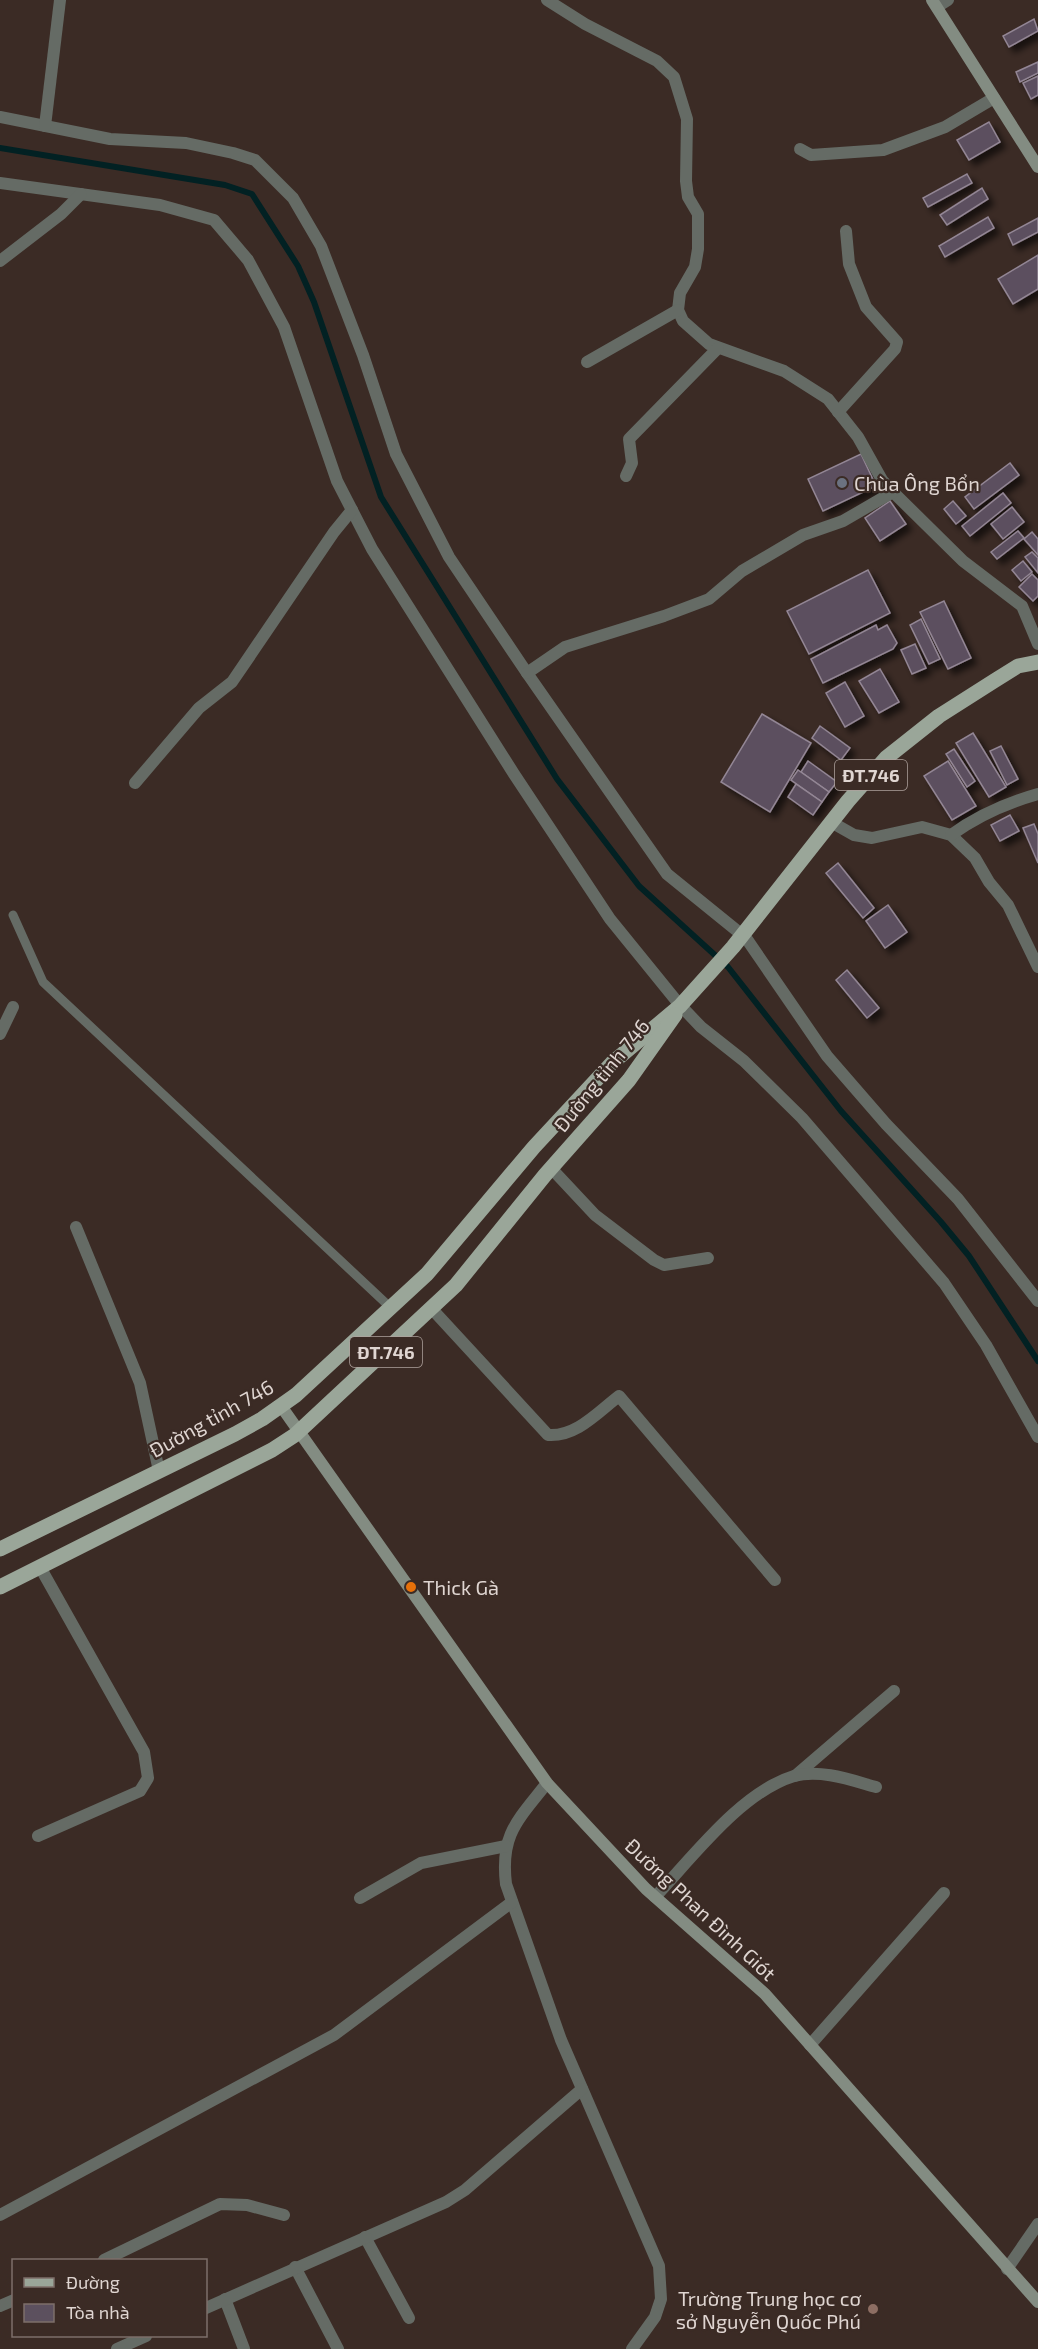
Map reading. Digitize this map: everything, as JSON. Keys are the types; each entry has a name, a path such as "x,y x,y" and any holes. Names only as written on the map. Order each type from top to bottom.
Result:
{"main road":[{"name":"ĐT.746","path":"680,1006 744,935 831,822 886,758 939,716 1018,666 1038,662"},
{"name":"Đường tỉnh 746","path":"0,1587 272,1450 299,1431 432,1309 494,1241 551,1168 629,1080 680,1006"},
{"name":"Đường tỉnh 746","path":"0,1549 244,1429 280,1406 427,1274 534,1147 612,1064 680,1006"}],"street":[{"path":"45,126 60,0"},
{"path":"547,0 585,24 657,61 674,77 687,119 688,197 698,214 698,249 695,267 680,293 678,310 683,321 709,344 784,371 828,399 858,437 882,480 893,492 963,561 1022,606 1038,644"},
{"path":"939,2 994,98 1038,167"},
{"path":"800,149 811,155 883,150 945,127 994,98"},
{"path":"0,117 110,139 186,143 233,153 255,160 293,198 321,246 363,354 396,454 449,557 527,673 667,874 744,935 767,965 827,1056 886,1124 958,1199 1038,1301"},
{"path":"0,183 160,205 213,220 248,260 284,327 337,481 372,549 514,774 610,918 680,1006 701,1027 744,1061 802,1118 944,1283 986,1345 1038,1437"},
{"path":"0,261 61,214 81,194"},
{"path":"838,412 895,350 897,342 866,308 849,264 846,231"},
{"path":"587,362 678,310"},
{"path":"626,476 632,463 629,439 718,348"},
{"path":"527,673 565,647 664,616 709,599 742,572 803,535 843,520 893,492"},
{"path":"135,783 199,708 232,682 334,532 352,510"},
{"path":"951,835 970,821 1012,801 1038,794"},
{"path":"831,822 854,835 872,838 922,827 951,835 975,858 988,882 1008,905 1038,968"},
{"path":"0,1034 13,1007"},
{"path":"551,1168 595,1215 654,1260 664,1265 708,1258"},
{"path":"76,1227 140,1383 159,1471"},
{"path":"432,1309 548,1435 562,1436 579,1428 619,1396 775,1580"},
{"name":"Đường Phan Đình Giót","path":"280,1406 548,1783 655,1898 765,1994 1038,2302"},
{"path":"38,1836 140,1791 148,1778 144,1752 40,1567"},
{"path":"655,1898 738,1811 768,1788 795,1776 894,1691"},
{"path":"795,1776 836,1775 876,1787"},
{"path":"548,1783 520,1817 506,1846 503,1859 512,1902 561,2040 659,2266 662,2299 655,2317 632,2349"},
{"path":"360,1898 421,1863 506,1846"},
{"path":"810,2045 944,1893"},
{"path":"0,2215 334,2035 512,1902"},
{"path":"207,2308 295,2266 446,2202 465,2190 582,2089"},
{"path":"106,2259 220,2204 247,2205 284,2215"},
{"path":"1007,2269 1038,2224"},
{"path":"365,2237 409,2318"},
{"path":"295,2266 338,2349"},
{"path":"225,2299 244,2349"},
{"path":"117,2349 144,2337"}],"lane":[{"path":"13,915 43,982 391,1308"}],"building":[{"path":"1034,19 1038,31 1009,47 1003,36"},
{"path":"1038,62 1038,73 1020,82 1016,72"},
{"path":"1038,76 1038,95 1031,99 1023,83"},
{"path":"989,122 1000,142 969,160 957,140"},
{"path":"967,174 972,183 928,207 923,198"},
{"path":"982,188 988,199 947,225 940,215"},
{"path":"988,217 994,228 945,257 939,246"},
{"path":"1038,218 1038,232 1013,245 1008,234"},
{"path":"1038,255 1038,289 1013,304 998,279"},
{"name":"Chùa Ông Bổn","path":"861,454 876,486 823,511 808,479"},
{"path":"1010,463 1019,475 974,509 965,497"},
{"path":"1003,493 1011,503 970,536 962,526"},
{"path":"890,501 906,524 880,541 865,518"},
{"path":"953,501 966,516 956,524 944,509"},
{"path":"1012,507 1024,522 1003,539 991,524"},
{"path":"1018,531 1024,538 997,559 991,552"},
{"path":"1032,532 1038,539 1038,555 1024,539"},
{"path":"1032,552 1038,558 1038,573 1025,557"},
{"path":"1023,561 1032,572 1021,581 1012,570"},
{"path":"868,570 890,613 809,654 787,611"},
{"path":"1032,574 1038,580 1038,596 1033,601 1019,587"},
{"path":"944,601 971,658 948,669 920,612"},
{"path":"921,619 940,659 929,664 910,625"},
{"path":"876,625 878,630 887,625 897,643 893,649 823,683 811,659"},
{"path":"915,644 926,668 912,674 901,650"},
{"path":"880,669 899,702 879,713 859,681"},
{"path":"845,682 864,716 845,727 826,693"},
{"path":"762,714 811,743 770,812 721,782"},
{"path":"820,726 850,748 841,760 812,738"},
{"path":"973,733 1006,787 989,797 956,743"},
{"path":"1001,746 1018,779 1007,785 990,751"},
{"path":"954,749 975,781 967,787 946,754"},
{"path":"808,761 837,782 829,792 801,772"},
{"path":"948,761 976,806 952,820 924,776"},
{"path":"798,770 829,792 822,802 791,780"},
{"path":"796,784 822,802 813,815 788,797"},
{"path":"1010,815 1019,831 1000,841 991,825"},
{"path":"1034,824 1038,834 1038,863 1023,828"},
{"path":"838,863 874,908 863,918 826,873"},
{"path":"888,905 907,932 885,948 866,921"},
{"path":"847,970 879,1008 867,1018 836,980"}],"waterway":[{"path":"0,148 225,185 252,194 298,266 314,302 381,497 557,779 639,886 728,967 841,1111 941,1222 969,1256 1038,1361"}],"place":[{"name":"Chùa Ông Bổn","path":"842,483"},
{"name":"Thick Gà","path":"411,1587"},
{"name":"Trường Trung học cơ sở Nguyễn Quốc Phú","path":"873,2309"}]}
